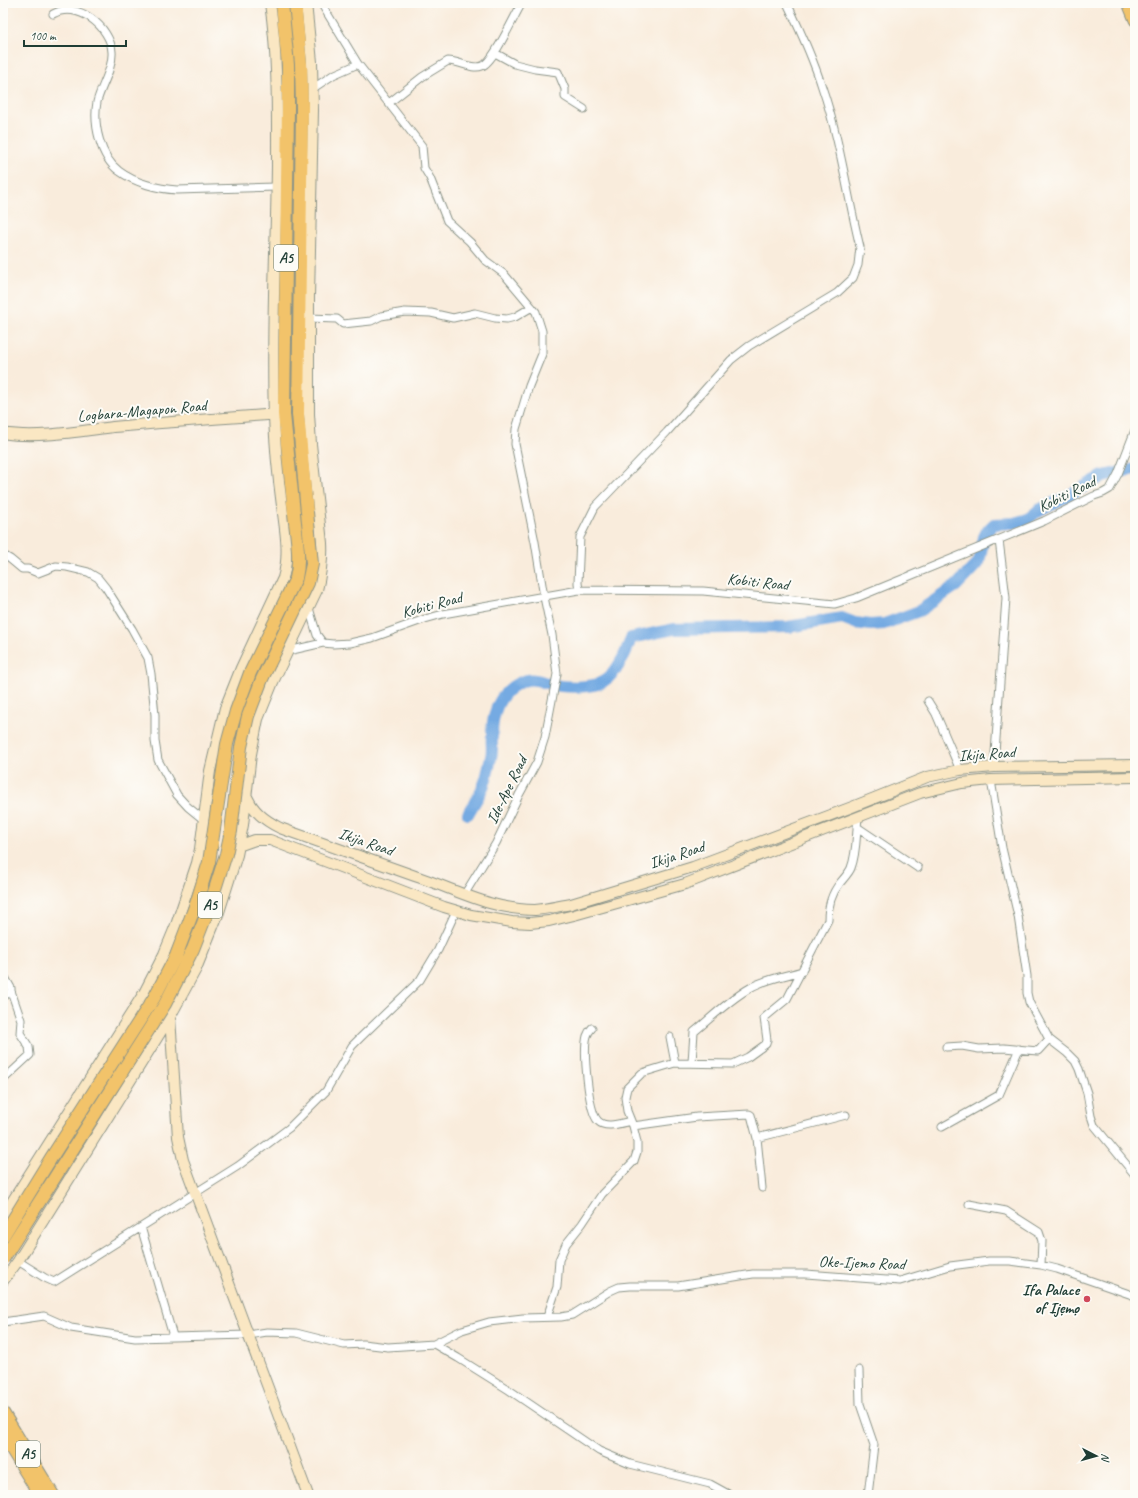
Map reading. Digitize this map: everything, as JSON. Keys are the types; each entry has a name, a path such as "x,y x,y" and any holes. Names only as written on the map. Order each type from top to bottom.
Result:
{"highway":[{"name":"A5","path":"3,1236 51,1158 154,998 181,944 196,904 209,862 227,744 236,711 250,674 296,578 299,554 279,414 288,109 288,65 282,3"},
{"name":"A5","path":"3,1259 165,1004 193,949 209,908 226,854 231,831 241,747 248,716 262,679 308,583 312,564 307,512 304,414 301,64 295,3"},
{"name":"A5","path":"3,1413 53,1495"},
{"name":"A5","path":"3,1435 40,1495"}],"main road":[{"path":"1128,3 1135,20"}],"street":[{"path":"3,1216 144,992 164,954 194,876 200,849 214,747 225,708 241,668 283,578 286,568 287,546 275,446 279,414 273,296 278,110 270,3"},
{"path":"3,1281 18,1261 170,1017 196,969 227,887 238,846 243,825 251,754 258,719 273,682 317,590 321,575 323,558 311,444 304,414 309,318 312,89 312,62 306,3"},
{"name":"Ide-Ape Road","path":"321,3 358,64 422,146 424,168 430,178 447,221 470,242 485,260 504,274 536,312 542,330 542,354 529,386 516,429 515,444 552,635 557,674 555,689 538,762 520,794 496,843 464,895"},
{"path":"389,102 422,77 448,61 473,66 482,66 487,63 495,53 522,3"},
{"path":"579,590 580,537 595,507 667,432 731,360 749,346 837,293 853,278 856,272 860,247 832,120 811,56 787,3"},
{"path":"53,14 59,10 66,10 88,16 100,25 111,44 112,57 97,102 96,117 101,145 118,171 127,176 163,189 177,190 276,187"},
{"path":"495,53 515,64 558,72 565,89 565,97 584,109"},
{"path":"312,89 333,75 358,64"},
{"path":"309,318 337,319 343,324 371,321 381,316 405,312 431,313 453,318 475,313 495,318 508,318 516,317 532,307"},
{"name":"Logbara-Magapon Road","path":"3,433 23,435 58,433 279,414"},
{"name":"Kobiti Road","path":"288,651 323,643 350,643 372,638 443,614 579,590 703,591 834,604 856,598 999,540 1044,521 1110,489 1119,472 1135,430"},
{"path":"994,767 1006,598 999,540"},
{"path":"3,555 22,569 28,569 38,573 56,566 88,572 98,578 106,588 132,628 148,658 152,674 155,741 158,760 177,795 188,807 204,820"},
{"path":"309,608 317,635 323,643"},
{"path":"928,701 936,714 960,770"},
{"path":"214,747 251,754"},
{"name":"Ikija Road","path":"246,794 249,802 258,813 271,824 280,828 498,906 535,910 571,904 693,867 927,777 960,770 994,767 1135,765"},
{"name":"Ikija Road","path":"238,846 255,840 270,840 456,911 492,920 524,923 549,921 574,915 685,884 857,822 920,793 962,783 991,780 1135,777"},
{"path":"991,780 1002,848 1018,916 1027,976 1027,993 1029,1002 1049,1039 1067,1053 1080,1069 1094,1124 1135,1174"},
{"path":"857,822 918,868"},
{"path":"547,1317 557,1287 559,1260 566,1244 582,1224 602,1194 634,1161 637,1152 637,1142 627,1111 625,1097 627,1088 642,1073 675,1063 692,1062 733,1064 748,1057 766,1044 767,1040 764,1018 787,999 828,920 828,911 835,889 851,869 854,858 857,822"},
{"path":"18,1261 54,1282 238,1166 289,1128 326,1091 352,1046 386,1011 420,980 438,950 456,911"},
{"path":"692,1062 694,1032 720,1010 750,988 763,982 802,971"},
{"path":"3,974 11,988 21,1020 20,1033 29,1047 30,1055 3,1080"},
{"path":"3,997 11,991"},
{"path":"170,1017 179,1145 182,1160 308,1495"},
{"path":"592,1028 586,1038 586,1062 589,1090 594,1115 599,1122 607,1125 632,1124 697,1117 751,1115 757,1138 762,1188"},
{"path":"670,1037 675,1063"},
{"path":"946,1047 962,1046 979,1049 1004,1048 1038,1051 1049,1039"},
{"path":"942,1126 999,1096 1019,1049"},
{"path":"757,1138 846,1115"},
{"path":"969,1204 1006,1211 1039,1232 1042,1241 1041,1265"},
{"path":"141,1226 173,1336"},
{"name":"Oke-Ijemo Road","path":"434,1344 475,1325 499,1320 561,1317 572,1315 619,1287 678,1286 754,1274 806,1274 900,1281 950,1266 989,1261 1010,1261 1041,1265 1057,1269 1135,1296"},
{"path":"3,1322 44,1316 72,1328 135,1338 248,1335 267,1332 296,1333 344,1345 363,1344 388,1347 434,1344 509,1390 599,1450 630,1464 710,1484 730,1495"},
{"path":"859,1370 860,1404 874,1445 868,1495"}],"waterway":[{"path":"468,814 487,776 492,754 492,729 496,709 503,697 512,687 526,680 536,680 553,685 575,687 598,684 610,677 615,671 623,658 631,638 674,629 788,627 842,618 855,623 870,625 884,624 919,611 956,586 979,562 984,537 987,531 994,524 1014,523 1028,519 1039,510 1103,476 1135,469"}],"place":[{"name":"Ifa Palace of Ijẹmọ","path":"1087,1299"}]}
